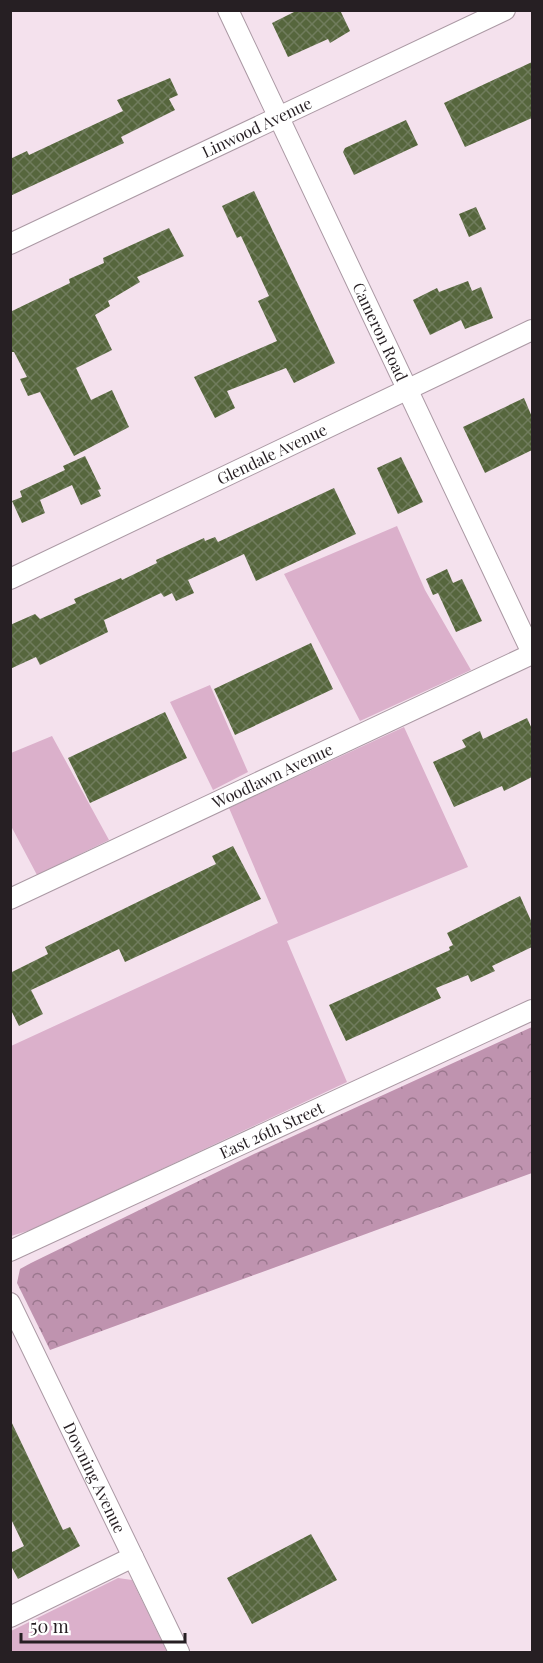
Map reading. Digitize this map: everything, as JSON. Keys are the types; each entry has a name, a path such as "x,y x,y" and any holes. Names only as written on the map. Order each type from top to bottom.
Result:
{"street":[{"name":"Cameron Road","path":"228,10 532,654"},
{"name":"Linwood Avenue","path":"10,244 279,119 505,10"},
{"name":"Glendale Avenue","path":"10,579 532,330"},
{"name":"Woodlawn Avenue","path":"10,899 532,654"},
{"name":"East 26th Street","path":"10,1251 532,1010"},
{"name":"Downing Avenue","path":"10,1303 179,1653"},
{"path":"10,1617 133,1557"}],"shaded area":[{"path":"397,526 425,590 471,670 360,721 284,574"},
{"path":"210,685 248,772 213,790 170,702"},
{"path":"404,727 468,867 287,941 347,1082 34,1229 11,1236 11,1046 278,923 229,808"},
{"path":"52,736 109,840 37,875 11,826 11,753"},
{"path":"118,1578 132,1580 167,1652 11,1652 11,1631"}],"green space":[{"path":"532,1027 532,1173 50,1350 17,1283 20,1269 254,1154"}],"building":[{"path":"298,10 340,10 350,31 330,43 328,39 288,57 272,23"},
{"path":"532,62 532,118 465,147 444,103"},
{"path":"170,78 178,95 169,99 175,110 121,137 124,143 10,196 10,159 27,151 29,155 123,111 117,100"},
{"path":"406,120 418,145 354,175 343,152 345,148"},
{"path":"254,191 335,363 294,383 286,368 227,391 235,408 215,418 194,377 277,341 258,301 269,296 241,236 237,238 222,206"},
{"path":"476,207 486,229 469,237 459,214"},
{"path":"169,228 184,256 137,277 140,282 108,301 110,306 95,315 112,350 76,368 91,400 112,390 129,427 74,456 40,392 28,396 20,379 27,377 14,352 10,352 10,312 70,283 69,279 104,263 103,258"},
{"path":"468,281 472,291 481,287 493,318 465,329 461,320 430,335 413,300 437,288 439,292"},
{"path":"524,398 532,417 532,450 485,473 463,427"},
{"path":"85,456 101,489 98,490 101,496 81,505 72,485 40,500 45,513 22,523 12,501 22,497 20,491 65,470 63,466"},
{"path":"401,457 423,502 398,514 377,468"},
{"path":"334,488 356,534 256,581 244,554 188,580 194,593 176,601 172,593 164,597 161,593 104,620 108,632 40,665 36,657 10,669 10,625 35,614 40,619 76,603 74,599 121,578 122,580 157,563 156,560 204,538 205,541 215,537 218,542"},
{"path":"447,569 453,583 462,579 482,621 456,632 438,593 433,595 426,579"},
{"path":"311,643 333,689 235,735 214,689"},
{"path":"165,712 187,758 90,803 68,758"},
{"path":"527,718 532,729 532,777 504,791 502,786 454,807 433,762 466,747 462,740 480,731 483,739"},
{"path":"233,846 261,899 125,962 119,949 31,990 43,1014 19,1026 10,1008 10,973 48,954 45,947 216,864 212,856"},
{"path":"520,896 532,923 532,947 492,966 495,971 471,982 468,975 436,988 441,998 346,1041 329,1005 450,950 449,947 453,945 447,933"},
{"path":"10,1419 63,1530 70,1527 80,1546 18,1579 10,1564 10,1553 24,1546 10,1517"},
{"path":"311,1534 337,1580 252,1624 227,1578"}]}
